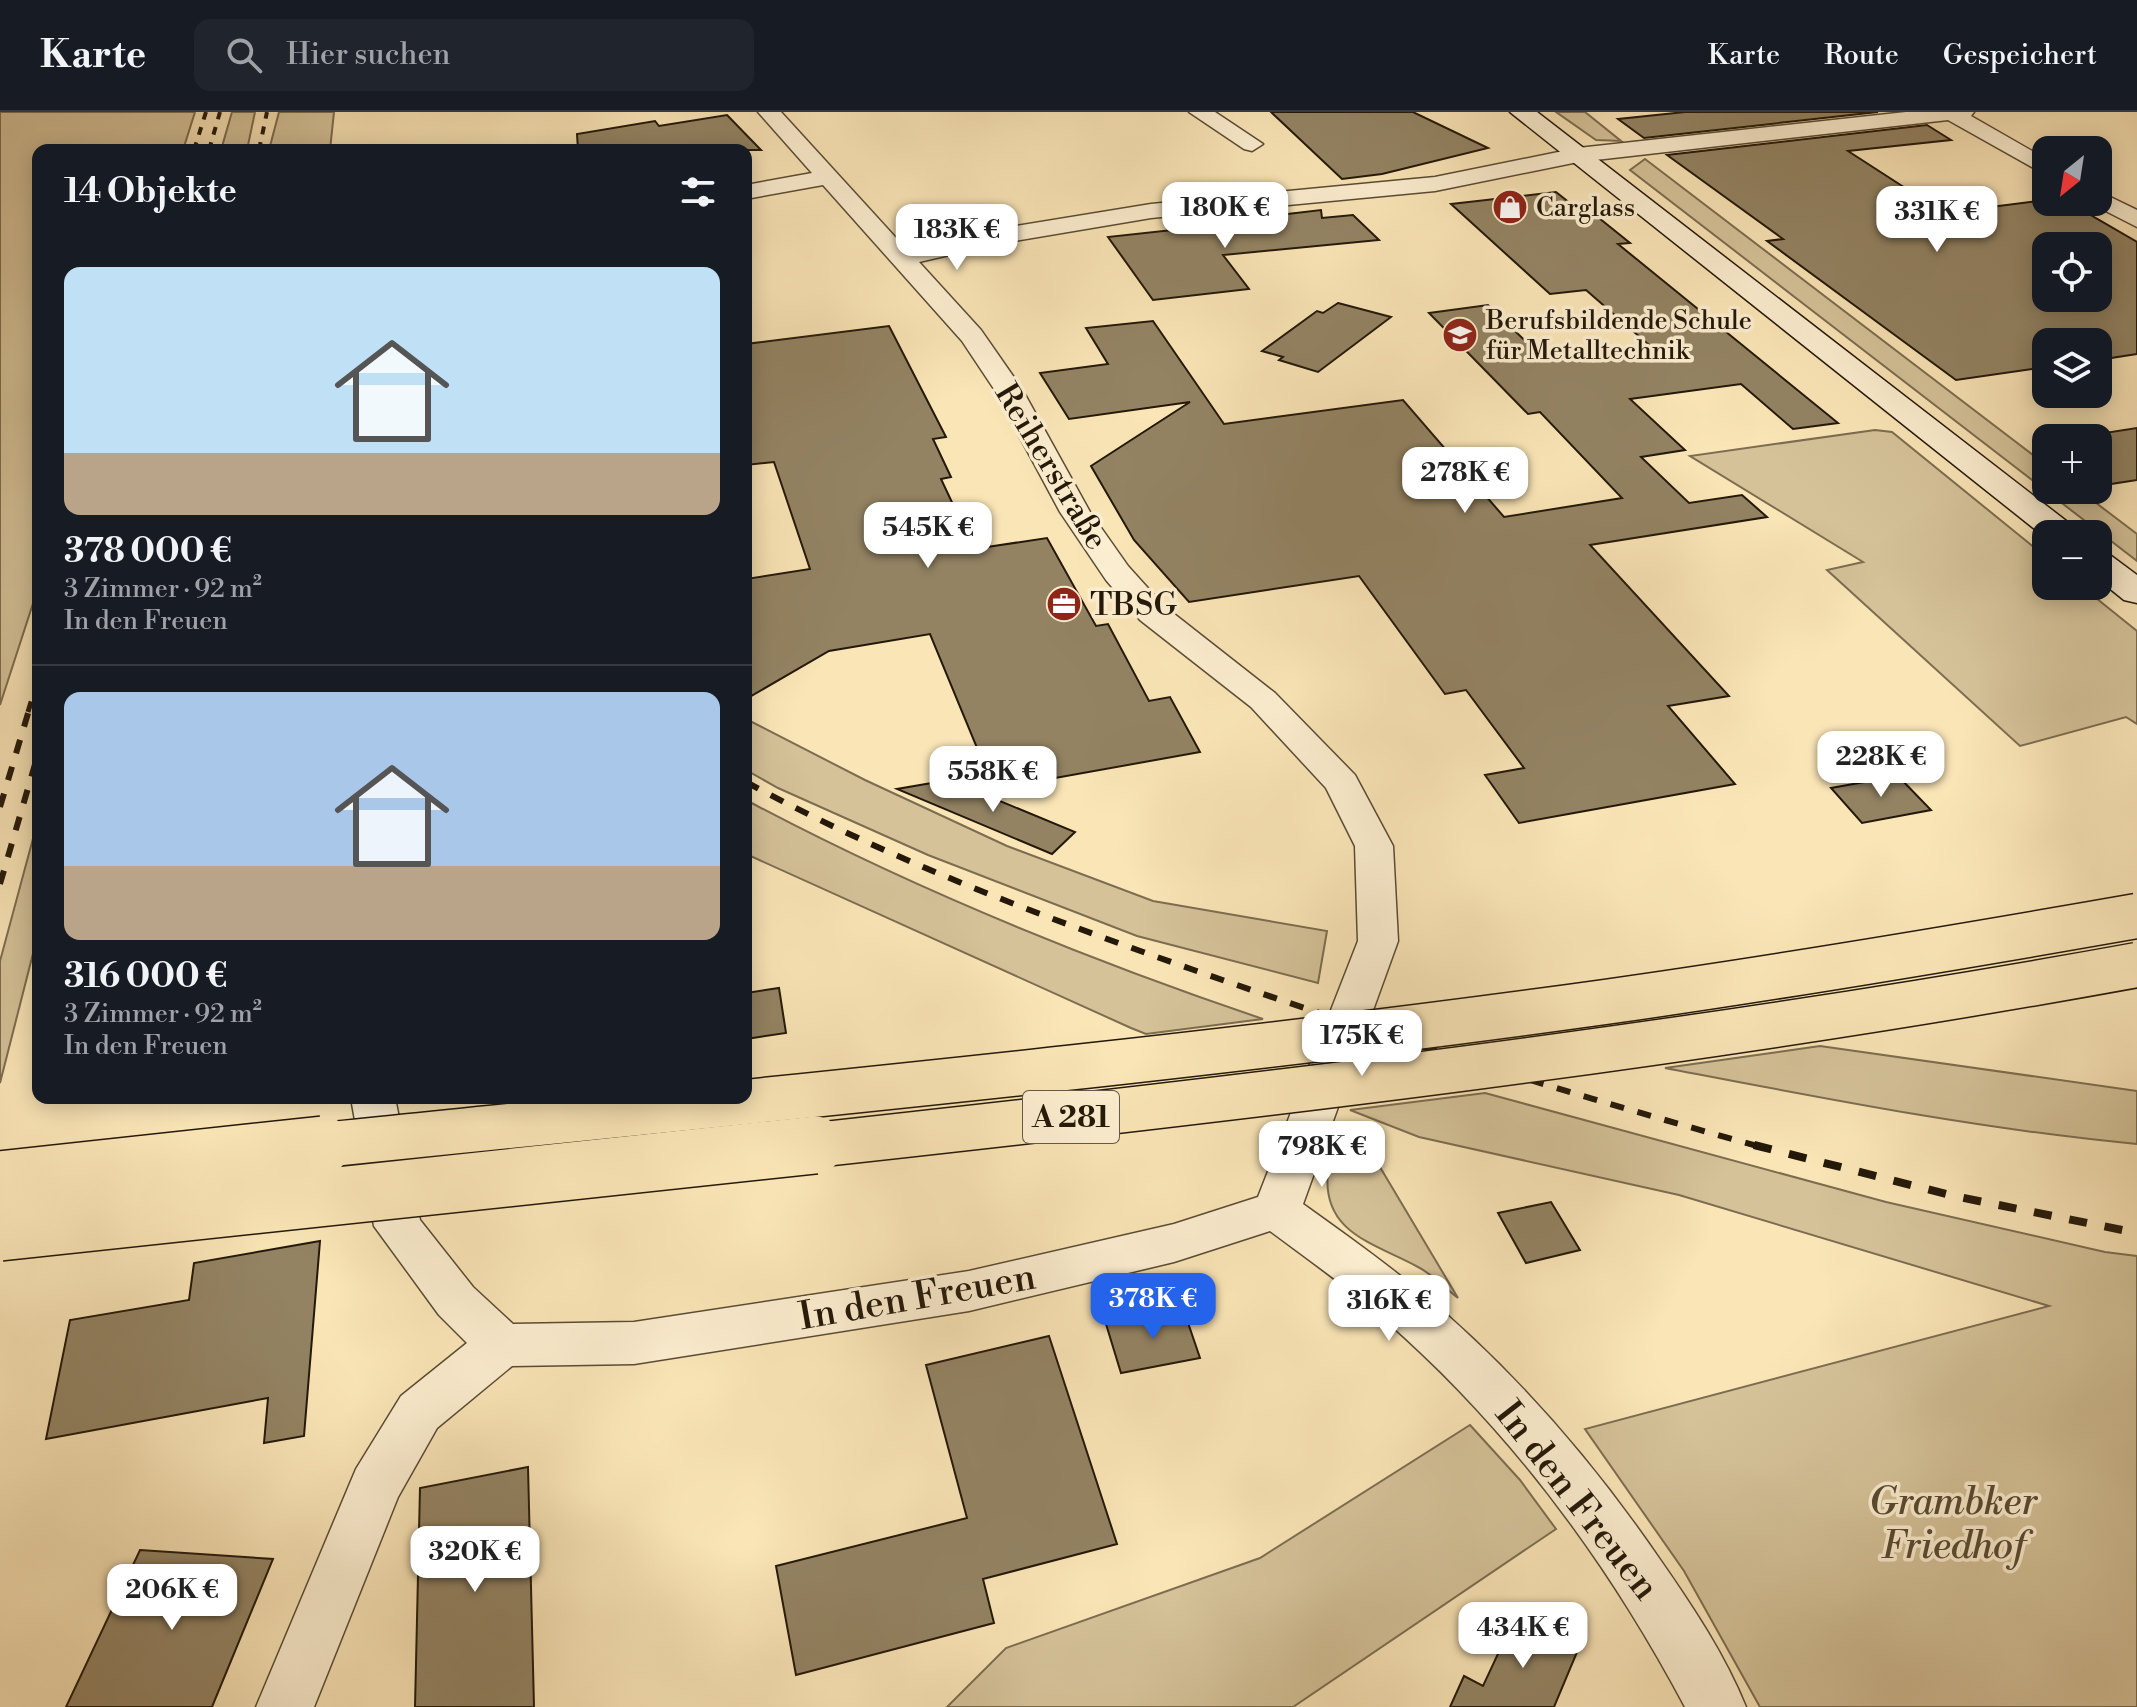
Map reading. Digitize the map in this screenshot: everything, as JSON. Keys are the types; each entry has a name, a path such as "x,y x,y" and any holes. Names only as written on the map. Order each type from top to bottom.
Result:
{"highway":[{"name":"A 281","path":"752,1101 1385,1030 1722,987 2137,916"},
{"name":"A 281","path":"0,1232 1028,1122 1439,1072 1901,1007 2137,965"},
{"name":"A 281","path":"0,1180 721,1104"}],"main road":[{"path":"1522,112 2044,520"},
{"path":"2112,573 2137,592"}],"street":[{"name":"Reiherstraße","path":"769,112 972,336 1008,389 1075,512 1117,573 1152,613 1263,700 1333,773 1342,783 1374,846 1378,941 1277,1210"},
{"path":"1200,112 1252,144"},
{"path":"898,252 974,244 998,236 1151,211 1435,184 1578,155 1955,112 2032,159"},
{"path":"752,191 828,177"},
{"path":"2112,206 2137,220"},
{"path":"285,1707 375,1486 419,1412 502,1345 456,1301 398,1226 374,1104"},
{"name":"In den Freuen","path":"502,1345 634,1343 969,1291 1174,1243 1277,1210 1404,1306 1537,1436 1654,1594 1717,1707"}],"green space":[{"path":"0,112 195,112 185,144 32,144 32,606 0,705"},
{"path":"232,112 255,112 248,144 223,144"},
{"path":"279,112 334,112 331,144 271,144"},
{"path":"1556,112 1585,112 1621,141 1596,140"},
{"path":"1645,159 2032,454 2032,480 1630,170"},
{"path":"1875,430 1892,432 2032,546 2032,600 2098,600 2137,631 2137,724 2126,717 2020,746 1827,570 1863,562 1690,456"},
{"path":"2063,504 2097,504 2137,534 2137,561 2112,542 2112,520 2084,520"},
{"path":"752,722 865,780 1007,846 1153,901 1327,931 1318,983 1137,936 928,855 752,773"},
{"path":"752,803 872,863 1000,920 1131,972 1263,1019 1146,1034 752,857"},
{"path":"32,842 32,958 0,1083 0,961"},
{"path":"1820,1046 2137,1091 2137,1144 1959,1121 1665,1068"},
{"name":"Grambker Friedhof","path":"1485,1093 1886,1202 2105,1252 2137,1256 2137,1707 1760,1707 1684,1571 1585,1429 2049,1306 1679,1195 1419,1137 1350,1110"},
{"path":"1357,1144 1371,1152 1458,1298 1423,1270 1354,1233 1333,1209 1328,1192 1329,1165 1338,1153"},
{"path":"1470,1425 1520,1480 1556,1529 1293,1707 947,1707 1006,1648 1260,1558"}],"building":[{"path":"1271,112 1413,112 1488,148 1382,174 1342,179"},
{"path":"1685,112 1878,112 1644,138 1618,119"},
{"path":"727,115 761,150 752,150 752,144 578,144 577,134 655,121 659,126"},
{"path":"1927,125 1951,140 1848,151 1944,213 2032,202 2032,216 2092,216 2137,242 2137,354 2112,358 2112,328 2032,328 2032,369 1956,380 1767,241 1783,239 1667,155"},
{"path":"1556,192 1590,219 1599,218 1630,243 1618,244 1838,423 1793,429 1741,384 1630,399 1685,450 1641,457 1689,503 1742,495 1767,517 1590,545 1729,696 1668,706 1735,784 1519,823 1485,775 1524,768 1466,690 1445,694 1359,576 1189,602 1134,540 1091,466 1190,402 1069,419 1040,373 1108,364 1086,328 1153,321 1224,424 1403,400 1504,517 1622,498 1540,412 1528,414 1429,313 1488,305 1544,359 1649,345 1586,290 1550,294 1451,204"},
{"path":"1321,210 1322,218 1353,215 1379,240 1223,255 1249,289 1153,300 1108,237 1255,221 1252,218"},
{"path":"1338,303 1391,317 1318,372 1279,360 1283,357 1262,351 1317,311 1323,313"},
{"path":"889,326 946,437 933,439 951,477 941,479 974,549 1047,538 1096,626 1108,624 1149,701 1170,697 1200,752 994,789 930,634 829,651 752,696 752,578 810,569 774,462 752,464 752,343"},
{"path":"2137,428 2137,480 2112,484 2112,432"},
{"path":"1898,776 1931,810 1862,823 1831,788"},
{"path":"949,780 1075,832 1052,854 897,789"},
{"path":"779,988 786,1033 752,1038 752,992"},
{"path":"1551,1202 1580,1250 1526,1263 1498,1213"},
{"path":"320,1241 304,1436 264,1443 268,1398 46,1439 70,1320 189,1300 194,1263"},
{"path":"1183,1308 1200,1358 1121,1373 1106,1324"},
{"path":"1049,1336 1117,1544 983,1579 994,1623 796,1675 776,1566 967,1518 926,1365"},
{"path":"528,1467 534,1707 415,1707 420,1488"},
{"path":"140,1550 273,1559 212,1707 66,1707"},
{"path":"1517,1613 1580,1645 1554,1707 1450,1707 1464,1676 1483,1686"}],"railway":[{"path":"196,144 206,112"},
{"path":"211,144 220,112"},
{"path":"260,144 267,112"},
{"path":"28,712 32,699"},
{"path":"0,807 29,710"},
{"path":"0,884 32,775"},
{"path":"752,785 909,861 1134,949 1474,1063 1761,1147"},
{"path":"1364,1017 1446,1039"},
{"path":"1754,1145 1954,1196 2137,1233"}],"place":[{"name":"Carglass","path":"1510,207"},
{"name":"Berufsbildende Schule für Metalltechnik","path":"1460,335"},
{"name":"TBSG","path":"1064,604"}]}
